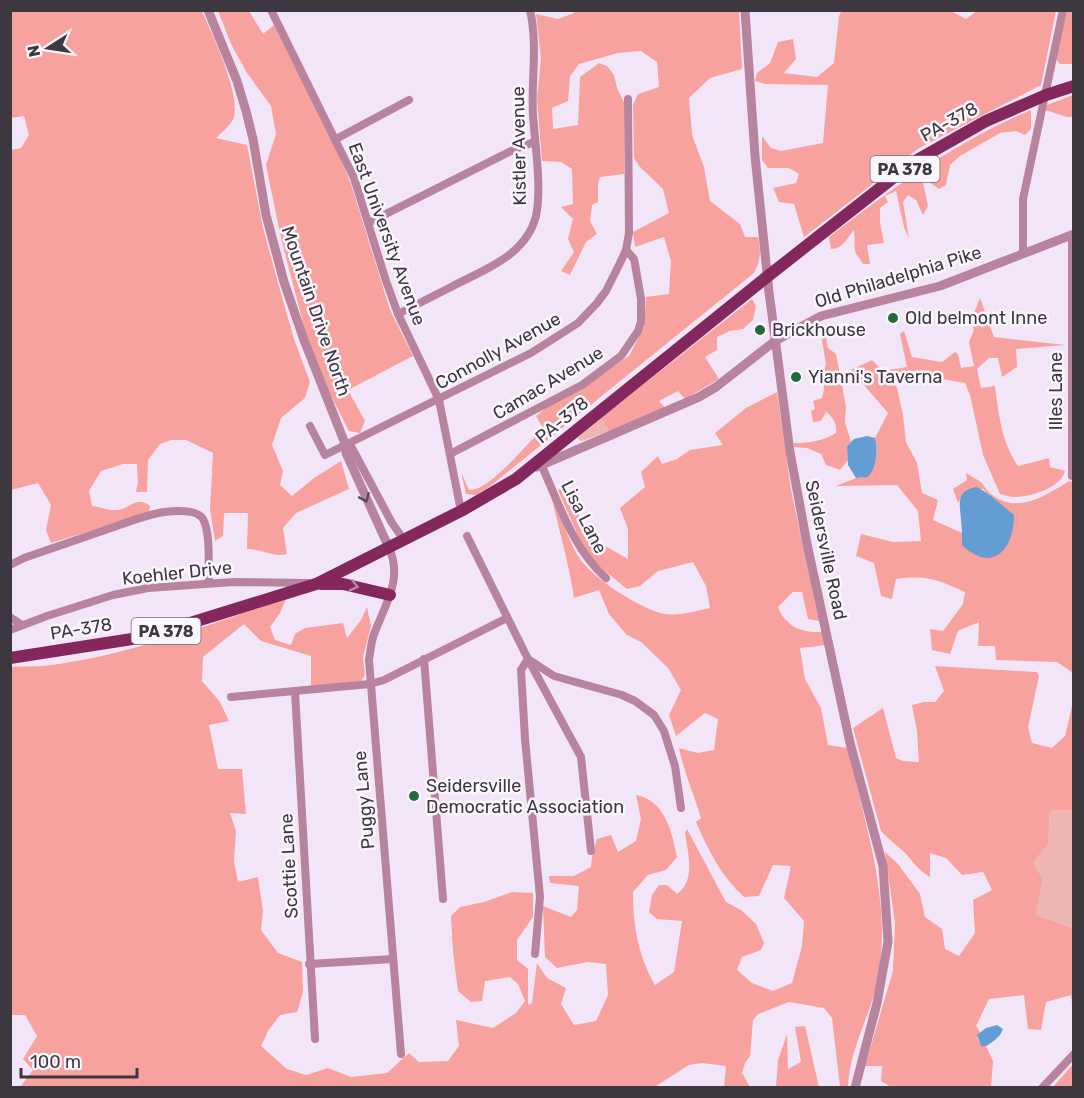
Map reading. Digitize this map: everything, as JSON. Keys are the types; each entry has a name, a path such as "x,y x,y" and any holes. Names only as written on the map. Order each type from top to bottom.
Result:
{"main road":[{"name":"PA-378","path":"10,658 145,637 316,584 461,511 516,479 912,163 986,121 1046,95 1074,86"},
{"path":"316,584 343,584 390,595"}],"street":[{"name":"Mountain Drive North","path":"208,10 243,101 253,139 266,215 284,282 304,340 346,446 346,453 389,548"},
{"name":"East University Avenue","path":"271,10 336,138 356,184 398,314 439,400 461,511"},
{"name":"Kistler Avenue","path":"398,314 494,266 519,246 533,224 537,193 532,93 533,21 530,10"},
{"name":"Seidersville Road","path":"745,10 755,156 775,341 790,452 807,544 850,743 883,866 888,942 877,1003 855,1088"},
{"path":"1023,253 1023,199 1063,10"},
{"name":"Connolly Avenue","path":"346,446 527,355 578,323 606,291 626,250 630,224 628,99"},
{"path":"336,138 409,100"},
{"path":"368,223 513,150 534,142"},
{"name":"Old Philadelphia Pike","path":"516,479 541,464 699,397 716,387 775,341 821,316 940,286 1073,234"},
{"name":"Illes Lane","path":"1072,476 1073,234"},
{"name":"Camac Avenue","path":"450,454 582,385 621,356 638,331 641,308 635,264 626,250"},
{"path":"310,426 325,455 346,446 352,448 392,523 404,540"},
{"name":"Lisa Lane","path":"541,464 581,552 606,578"},
{"path":"10,565 24,558 135,520 162,512 184,512 193,513 203,520 209,583"},
{"path":"467,536 528,659 581,757 591,851"},
{"name":"Puggy Lane","path":"389,548 395,566 390,595 371,648 370,684 401,1054"},
{"name":"Koehler Drive","path":"10,630 129,591 234,582 316,584"},
{"path":"10,617 22,625"},
{"path":"231,697 370,684 384,680 507,618"},
{"path":"424,659 443,899"},
{"path":"528,659 554,676 622,695 635,701 654,715 664,730 675,766 681,808"},
{"path":"528,659 521,670 525,748 540,897 536,954"},
{"name":"Scottie Lane","path":"295,692 315,1039"},
{"path":"309,964 393,960"},
{"path":"1042,1088 1074,1054"}],"shaded area":[{"path":"574,10 739,11 742,69 710,78 689,98 692,135 704,167 710,201 740,224 745,237 758,237 759,260 754,273 489,487 476,495 466,494 461,472 469,490 477,489 497,475 543,428 536,416 551,404 585,386 629,356 644,327 646,297 669,294 671,261 664,237 635,247 633,232 669,213 663,189 639,166 634,158 633,105 638,94 659,87 657,62 641,51 618,53 579,64 570,76 568,101 552,108 553,129 578,125 580,77 599,63 607,66 614,75 624,102 624,174 600,177 598,202 592,205 590,221 597,234 586,242 570,275 561,271 574,252 568,239 573,219 561,207 573,204 572,169 561,162 542,161 537,99 541,58 536,14 558,19 574,13"},
{"path":"842,10 951,11 966,19 977,11 1056,11 1041,85 919,148 804,237 794,204 779,202 773,188 796,183 799,174 789,168 768,168 762,160 762,136 771,148 781,151 823,143 828,85 765,84 755,81 757,73 770,63 778,42 793,39 796,59 784,73 817,77 834,63 839,16"},
{"path":"11,11 202,11 224,63 235,106 233,120 216,138 247,145 263,228 294,339 310,382 305,398 281,418 272,445 283,471 280,485 292,496 314,478 341,461 349,489 296,513 283,528 287,554 277,555 247,549 248,513 224,513 223,536 215,541 210,509 213,453 186,440 171,440 160,444 148,460 147,492 136,492 137,464 123,464 101,471 89,491 92,506 118,510 141,502 150,506 149,513 51,543 46,530 51,505 38,483 11,490 11,150 21,148 29,135 24,116 11,118"},
{"path":"218,11 249,11 263,34 274,25 331,136 351,184 390,310 413,356 348,390 365,421 360,433 349,431 327,388 306,334 281,238 266,165 276,134 271,106 247,73 232,46"},
{"path":"1073,11 1073,64 1060,64 1056,59 1065,13"},
{"path":"1073,95 1073,117 1045,110 1047,105"},
{"path":"1031,110 1031,129 1025,135 1016,131 1000,133 960,156 950,165 946,185 939,189 926,180 923,182 928,206 923,215 916,200 908,195 903,202 909,239 896,191 885,196 888,202 880,208 884,243 867,245 870,264 863,264 855,252 854,230 842,245 831,249 829,237 901,183 977,136"},
{"path":"980,298 994,337 1065,345 1016,349 1017,367 1002,377 998,358 989,358 977,369 981,388 995,386 1004,437 1018,466 1049,458 1050,467 1065,471 1058,482 1051,487 1028,495 1014,497 1000,494 983,455 970,395 965,383 912,372 887,375 897,388 906,442 917,463 922,493 938,500 933,520 962,533 962,545 1014,515 983,489 963,494 958,503 953,489 967,480 966,473 982,483 991,494 1011,503 1031,501 1069,481 1073,482 1073,673 1057,662 996,660 995,646 978,646 979,622 958,631 950,654 932,650 930,629 943,631 963,604 965,592 932,579 907,578 896,579 892,599 881,596 874,563 856,556 861,534 893,542 921,541 918,511 897,485 836,486 862,478 870,469 877,455 875,438 888,413 851,370 872,360 883,371 907,367 900,334 904,331 912,357 942,362 955,352 958,354 961,368 974,366 969,342 974,330 971,320"},
{"path":"752,299 756,306 753,320 743,329 730,331 717,337 717,350 705,357 719,379 685,399 678,391 659,401 665,408 609,431 601,418"},
{"path":"819,322 824,327 828,348 836,354 846,407 845,422 851,442 847,446 848,460 840,470 826,465 821,454 807,448 794,447 794,443 816,441 836,433 835,424 829,414 826,412 821,421 813,422 811,411 815,409 813,401 822,398 824,389 826,364"},
{"path":"777,392 791,490 819,621 808,619 802,592 793,592 778,607 785,619 795,627 801,630 822,632 826,645 800,648 805,679 821,708 828,745 848,748 879,888 882,944 879,973 872,1002 852,1058 848,1087 840,1087 832,1018 824,1008 789,1002 758,1014 753,1020 750,1056 742,1073 750,1087 724,1087 726,1066 702,1063 689,1065 653,1088 20,1087 33,1070 23,1059 37,1036 25,1015 11,1015 10,667 52,665 112,654 286,599 270,627 275,640 291,645 295,634 305,628 343,623 347,638 361,620 367,607 371,626 363,657 365,675 361,681 311,686 311,656 261,641 244,624 203,657 202,681 220,702 229,721 209,725 218,769 242,769 246,814 230,813 236,831 234,862 238,882 258,877 263,911 261,930 278,953 302,962 303,992 297,1012 280,1015 268,1031 261,1046 287,1069 306,1075 328,1068 351,1077 387,1073 409,1053 419,1062 448,1061 459,1046 456,1020 493,1028 516,1013 525,1001 518,984 510,977 485,981 482,1001 471,1002 458,991 451,916 460,907 484,902 512,892 533,893 533,917 517,940 517,960 528,969 528,1005 532,1003 537,963 547,978 566,988 561,1004 574,1025 596,1021 608,995 606,964 588,962 557,968 545,957 543,906 571,917 577,910 579,886 550,883 549,876 574,876 591,867 597,839 611,835 618,852 636,841 641,819 636,795 654,803 666,818 677,857 666,870 648,875 633,892 638,940 644,963 655,985 674,972 682,921 657,919 649,912 652,895 659,885 667,885 677,894 687,882 689,858 685,833 687,829 726,902 741,910 756,924 764,943 761,950 742,957 737,970 752,983 773,991 792,983 802,946 804,921 784,898 791,866 773,865 759,896 744,897 728,880 716,862 696,822 701,818 679,748 698,753 714,750 718,719 705,713 676,736 669,715 681,690 668,668 641,642 627,635 609,614 599,590 574,598 551,493 578,556 605,583 643,606 665,614 682,614 710,608 706,586 693,562 658,571 640,586 627,589 594,562 582,545 558,490 565,485 585,528 607,547 628,559 628,529 620,508 645,487 641,472 658,456 662,464 677,459 690,450 723,445 715,433 746,408"},
{"path":"601,418 609,431 581,441 577,438"},
{"path":"935,666 1037,672 1039,676 1028,727 1032,743 1052,748 1065,736 1073,702 1073,810 1050,811 1048,844 1033,863 1043,879 1036,915 1073,928 1073,1012 1071,995 1046,1002 1041,1030 1028,1029 1024,995 989,999 976,1026 980,1032 977,1038 981,1045 986,1046 993,1061 991,1087 891,1087 881,1081 882,1066 865,1066 893,971 895,923 885,852 898,864 920,894 925,917 942,929 945,949 959,956 975,933 973,900 992,890 983,872 962,875 946,858 930,853 930,877 881,831 853,728 883,708 896,758 919,762 912,705 935,702 944,691"},
{"path":"1073,810 1073,928 1036,915 1043,879 1033,863 1048,844 1050,811"},
{"path":"805,1026 819,1087 776,1087 778,1060 787,1034 788,1069 801,1062 795,1027"},
{"path":"1073,1064 1073,1087 1053,1087"}],"water":[{"path":"867,436 875,438 877,447 875,464 868,477 856,478 848,465 847,446 854,439"},
{"path":"976,487 990,495 1014,515 1010,539 999,554 992,557 983,557 973,553 962,545 960,499 969,489"},
{"path":"997,1025 1003,1029 1000,1034 988,1045 981,1046 977,1035 986,1028"}],"place":[{"name":"Old belmont Inne","path":"893,318"},
{"name":"Brickhouse","path":"760,330"},
{"name":"Yianni's Taverna","path":"796,377"},
{"name":"Seidersville Democratic Association","path":"414,796"}]}
